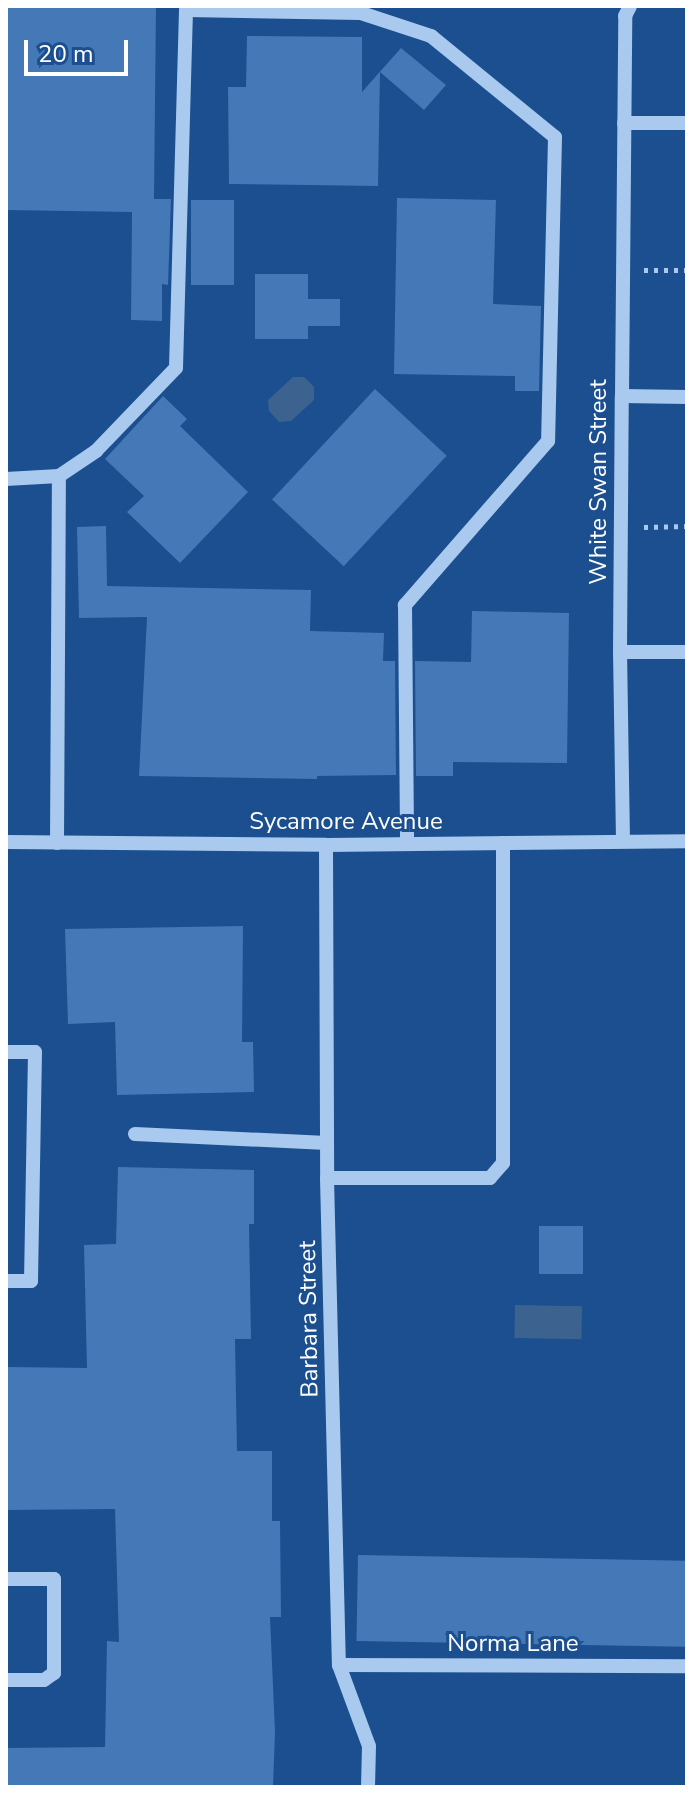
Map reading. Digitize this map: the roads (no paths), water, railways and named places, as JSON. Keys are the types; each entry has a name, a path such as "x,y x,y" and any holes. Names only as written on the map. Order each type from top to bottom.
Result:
{"street":[{"name":"White Swan Street","path":"623,841 620,652 624,123 625,16 630,6"},
{"path":"6,479 59,476 96,451 176,368 186,10 361,13 431,36 555,137 548,441 405,605 407,842"},
{"path":"624,123 687,123"},
{"path":"622,396 687,397"},
{"path":"57,843 59,476"},
{"path":"620,652 687,652"},
{"name":"Sycamore Avenue","path":"6,842 326,845 687,841"},
{"path":"327,1178 490,1178 503,1163 503,843"},
{"name":"Barbara Street","path":"326,845 327,1178 339,1665 369,1746 368,1787"},
{"path":"6,1052 35,1052 31,1281 6,1281"},
{"path":"135,1134 327,1143"},
{"path":"6,1579 54,1579 54,1673 44,1680 6,1680"},
{"name":"Norma Lane","path":"339,1665 687,1666"}],"water":[{"path":"293,377 304,377 314,387 314,400 291,421 279,422 269,411 268,400"},
{"path":"515,1305 582,1306 581,1339 514,1338"}]}
